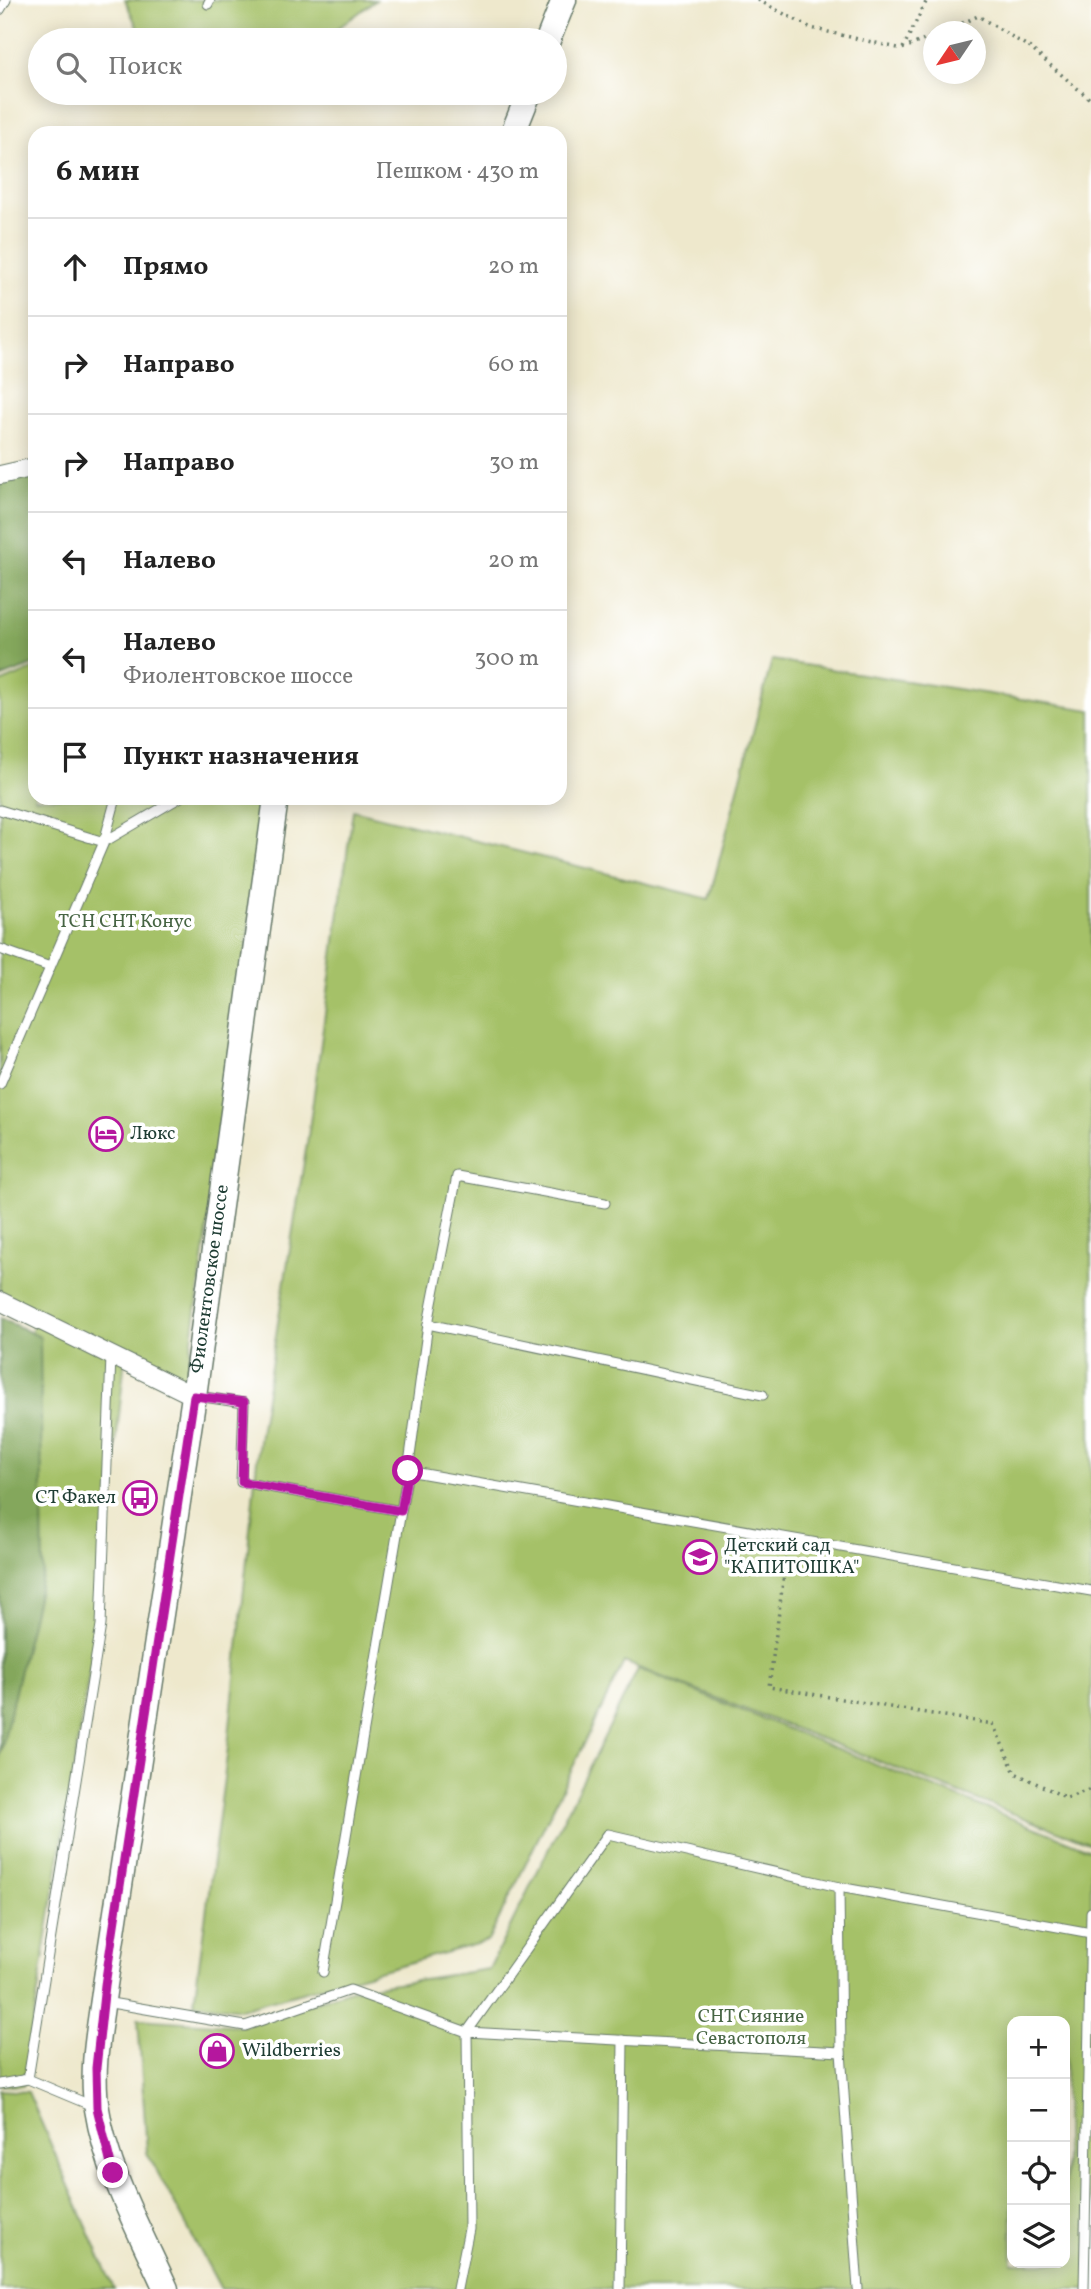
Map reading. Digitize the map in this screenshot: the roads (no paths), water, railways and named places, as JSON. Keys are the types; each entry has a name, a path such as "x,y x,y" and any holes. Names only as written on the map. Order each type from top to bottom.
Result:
{"main road":[{"path":"553,28 564,0"},
{"path":"516,126 524,105"},
{"name":"Фиолентовское шоссе","path":"166,2289 113,2173 97,2108 96,2068 103,2001 194,1396 275,805"}],"street":[{"path":"0,475 28,469"},
{"path":"0,1301 194,1396"}],"lane":[{"path":"0,10 6,0"},
{"path":"0,1084 104,842 114,805"},
{"path":"0,810 104,842 166,805"},
{"path":"0,949 50,967"},
{"path":"323,1972 408,1471 428,1324 457,1176 605,1203"},
{"path":"428,1324 763,1395"},
{"path":"28,2079 101,1625 111,1356"},
{"path":"194,1396 244,1402 242,1482 401,1511"},
{"path":"408,1471 1091,1591"},
{"path":"457,2289 469,2229 467,2032 608,1834 839,1887 1091,1933"},
{"path":"839,1887 841,2052 858,2289"},
{"path":"1084,2289 1088,2208 1091,1912"},
{"path":"103,2001 246,2026 349,1990 467,2032 841,2052"},
{"path":"620,2289 623,2040"},
{"path":"0,2084 28,2079 97,2108"}],"place":[{"name":"Люкс","path":"106,1134"},
{"name":"СТ Факел","path":"140,1498"},
{"name":"Детский сад \"КАПИТОШКА\"","path":"700,1557"},
{"name":"Wildberries","path":"217,2051"}],"park label":[{"name":"ТСН СНТ Конус","path":"125,922"},
{"name":"СНТ Сияние Севастополя","path":"751,2028"}]}
